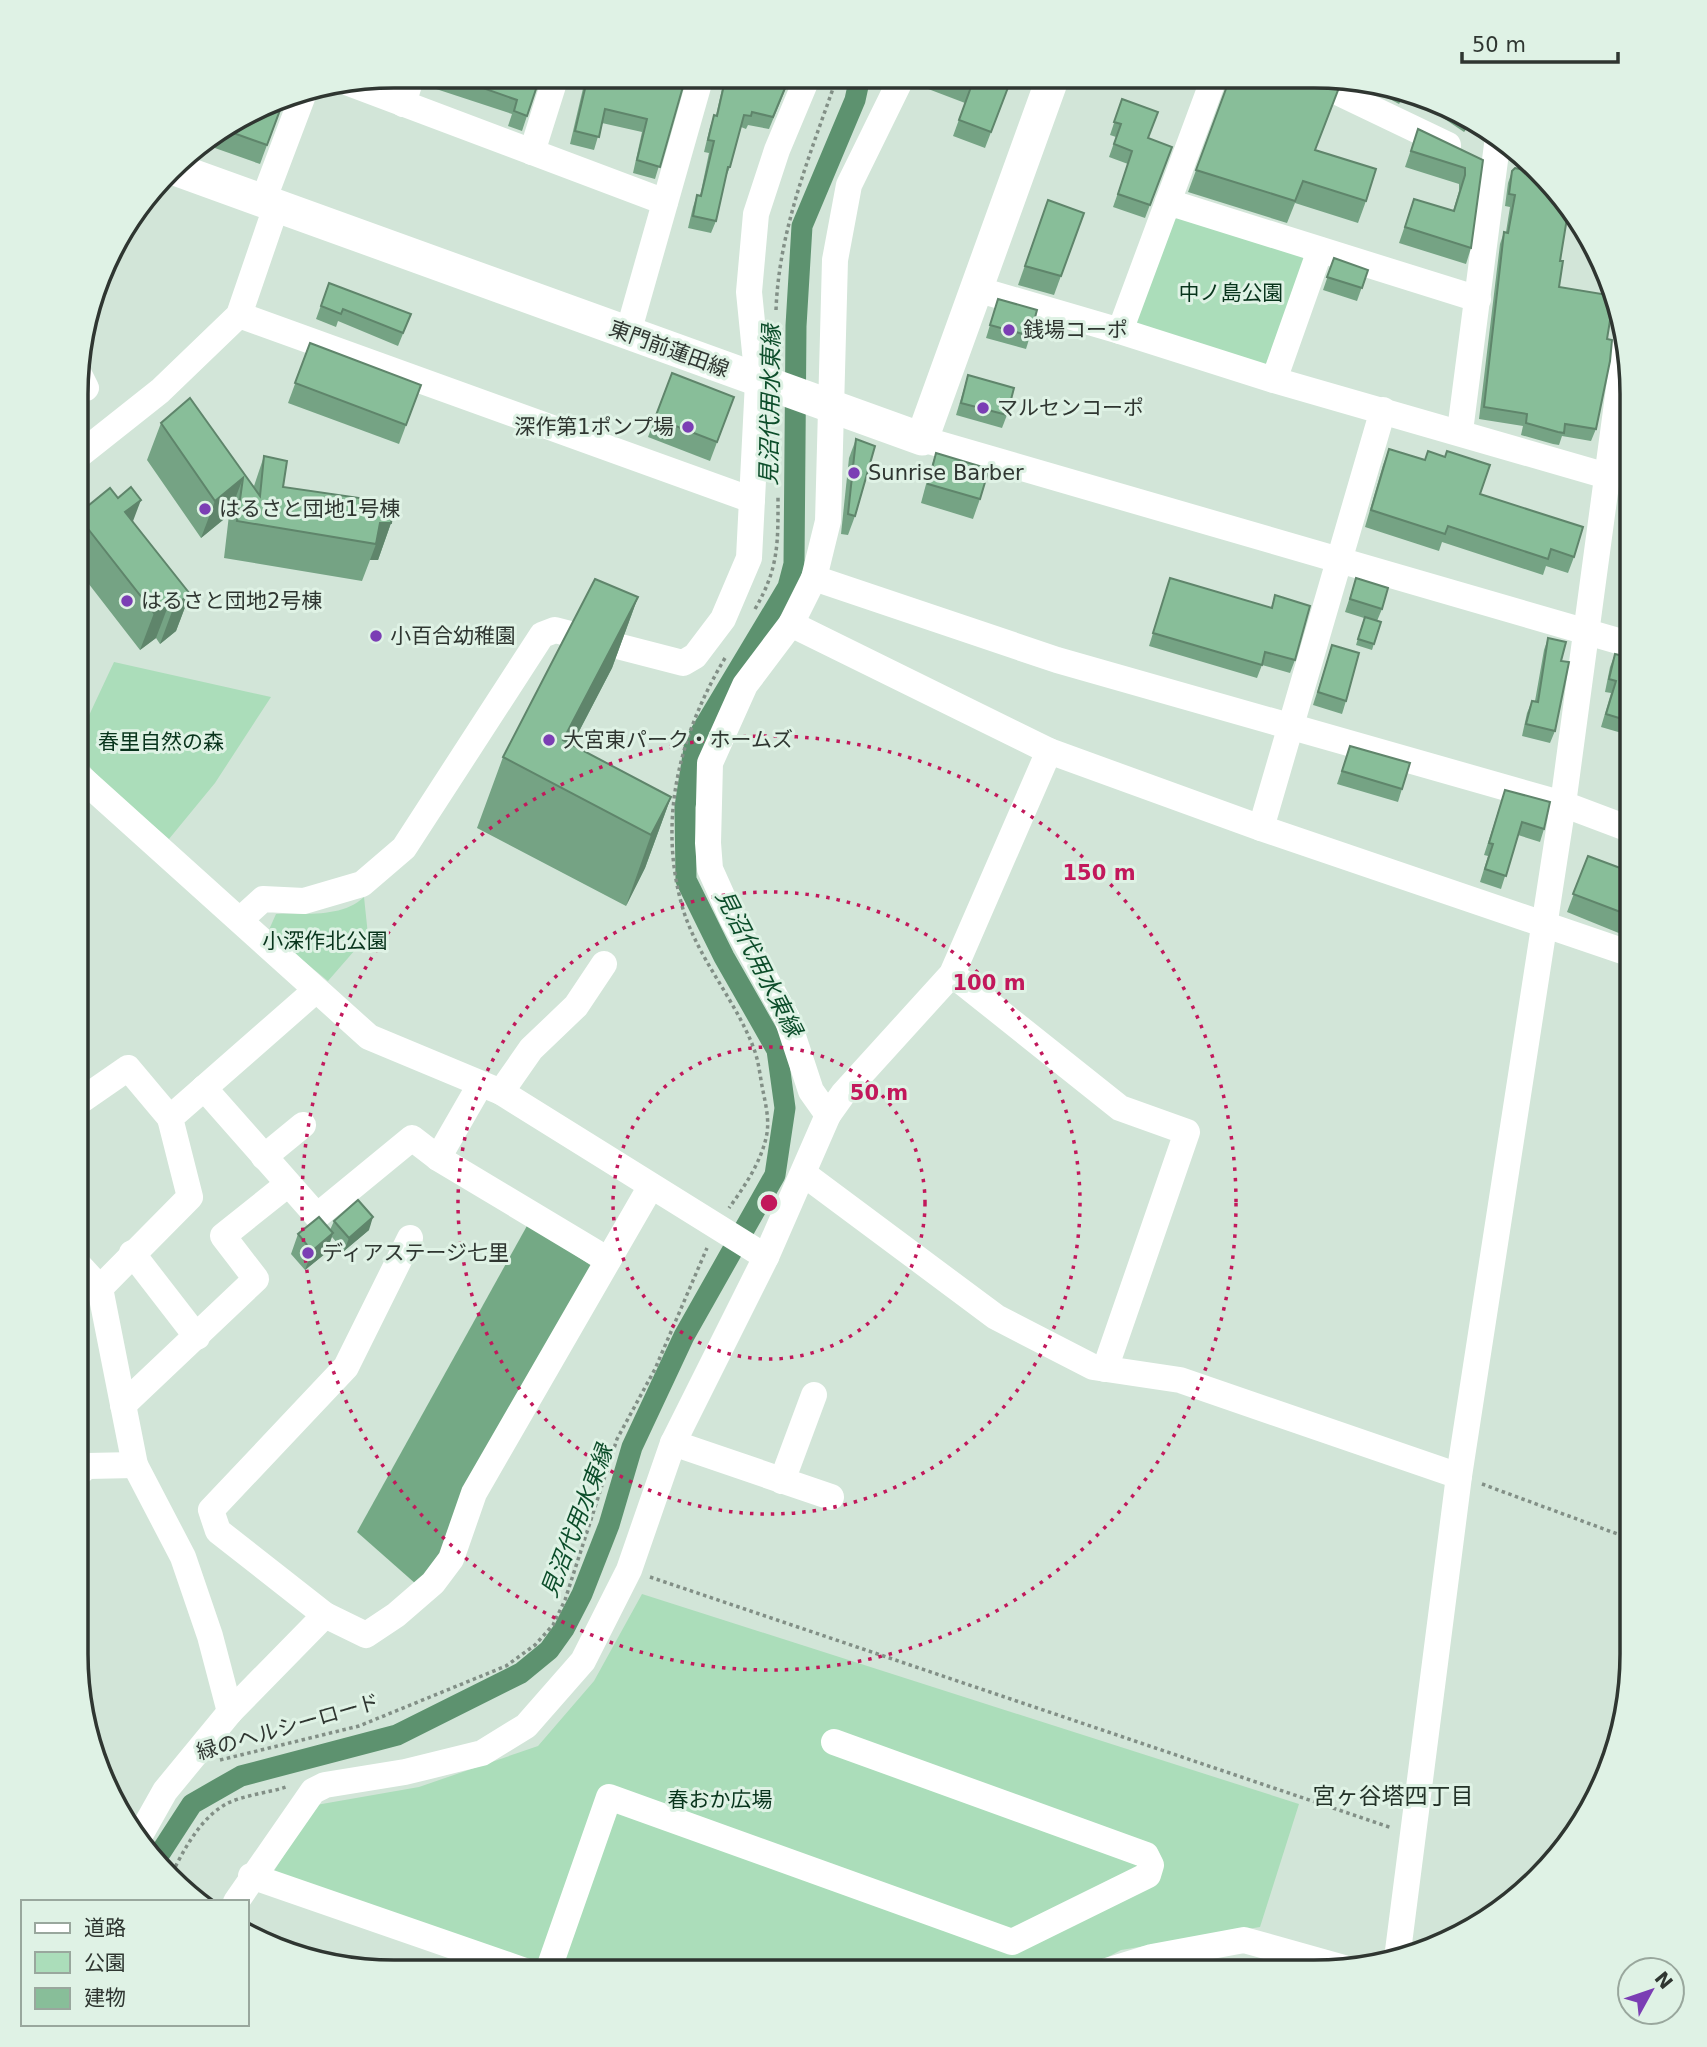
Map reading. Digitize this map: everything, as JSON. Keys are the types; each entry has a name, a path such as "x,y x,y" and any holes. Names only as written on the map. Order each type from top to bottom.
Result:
{"main road":[{"path":"922,439 1049,88"},
{"name":"東門前蓮田線","path":"183,172 922,439"}],"street":[{"path":"403,104 408,88"},
{"path":"532,152 552,88"},
{"path":"628,333 698,88"},
{"path":"241,919 263,899 304,901 362,884 404,848 542,635 555,630 683,663 695,656 723,619 749,558 752,500 771,386 749,292 756,214 777,150 803,88"},
{"path":"828,1115 811,1091 787,1018 719,892 710,869 710,763 745,685 791,624 814,578 828,521 824,405 835,260 849,186 897,88"},
{"path":"1120,331 1210,88"},
{"path":"1329,88 1495,167"},
{"path":"364,89 665,202"},
{"path":"88,448 160,391 239,315 269,204 301,102"},
{"path":"1460,431 1497,149"},
{"path":"1168,202 1478,299"},
{"path":"1274,380 1321,250"},
{"path":"976,289 1274,380 1460,431 1606,476"},
{"path":"239,315 752,500"},
{"path":"1399,1947 1459,1476 1563,804 1606,476 1620,405"},
{"path":"1261,828 1382,410"},
{"path":"922,439 1620,642"},
{"path":"814,578 1057,660 1291,724 1563,804 1620,825"},
{"path":"791,624 1049,751 1261,828 1620,950"},
{"path":"237,1900 251,1876 313,1791 324,1785 405,1772 482,1753 526,1726 583,1661 629,1570 673,1443 760,1253 804,1174 828,1115 843,1094 952,974 1049,751"},
{"path":"88,784 369,1037 491,1088 651,1186 716,1234 760,1253"},
{"path":"438,1158 491,1088 576,1006 604,964"},
{"path":"952,974 1120,1108 1187,1132 1105,1368"},
{"path":"170,1118 316,990"},
{"path":"88,1096 128,1068 170,1118 190,1197 100,1288"},
{"path":"204,1088 317,1216 412,1139 438,1158 608,1260"},
{"path":"264,1157 303,1125"},
{"path":"804,1174 996,1317 1093,1367 1180,1380 1459,1476"},
{"path":"123,1405 256,1279 223,1236 288,1184"},
{"path":"410,1238 346,1367 211,1510 218,1531 325,1615 366,1635 396,1615 433,1583 451,1559 474,1493 651,1186"},
{"path":"132,1253 197,1336"},
{"path":"88,1275 100,1288 135,1465 183,1557 210,1636 230,1712"},
{"path":"782,1481 814,1395"},
{"path":"673,1443 831,1497"},
{"path":"88,1466 135,1465"},
{"path":"183,1557 218,1531"},
{"path":"143,1829 165,1791 230,1712 325,1615"},
{"path":"552,1960 609,1797 1012,1942 1148,1875 1151,1865 1146,1855 834,1742"},
{"path":"251,1876 493,1960"},
{"path":"1142,1960 1244,1940 1315,1960"}],"path":[{"path":"776,317 777,280 788,218 833,88"},
{"name":"緑のヘルシーロード","path":"217,1761 359,1726 506,1666 535,1645 553,1625 565,1600 617,1439 655,1368 716,1234"},
{"path":"1459,1476 1620,1535"},
{"path":"629,1570 1414,1836"},
{"path":"175,1868 204,1822 227,1803 300,1783 313,1791"}],"green space":[{"name":"中ノ島公園","path":"1180,216 1308,255 1277,359 1265,365 1139,328 1134,319 1171,222"},
{"name":"春里自然の森","path":"114,662 271,697 215,783 169,839 88,765 88,718"},
{"name":"小深作北公園","path":"364,897 368,935 328,981 268,932 276,914 334,911 355,904"},
{"path":"528,1224 595,1268 425,1592 357,1532"},
{"name":"春おか広場","path":"642,1594 1299,1804 1260,1927 1121,1950 1102,1960 515,1960 272,1874 316,1805 419,1787 538,1746 594,1681"}],"building":[{"path":"483,88 536,88 527,116 514,111 517,100"},
{"path":"585,88 683,88 660,167 637,160 647,119 605,109 599,137 575,131"},
{"path":"723,88 785,88 773,117 752,112 751,116 744,115 728,167 716,221 693,216 697,195 701,196 714,141 708,140 714,115 717,116"},
{"path":"971,88 1008,88 991,132 959,120"},
{"path":"1226,88 1339,89 1315,150 1376,169 1366,201 1303,181 1295,201 1196,170"},
{"path":"1122,99 1158,112 1148,138 1172,147 1150,205 1118,194 1132,151 1114,144 1121,124 1114,122"},
{"path":"280,110 267,145 234,133"},
{"path":"1418,129 1483,160 1471,248 1405,227 1414,199 1454,211 1465,175 1465,168 1411,151"},
{"path":"1515,168 1521,169 1530,177 1566,222 1559,287 1603,295 1610,319 1607,339 1612,340 1596,429 1565,424 1564,433 1558,432 1526,423 1527,414 1484,407 1504,232 1508,233 1515,195 1509,194 1512,171"},
{"path":"1048,200 1084,213 1061,276 1025,266"},
{"path":"1334,258 1368,270 1362,288 1327,277"},
{"path":"329,283 411,314 403,333 343,309 341,314 321,306"},
{"path":"998,299 1037,310 1030,336 990,325"},
{"path":"310,343 421,385 406,425 295,383"},
{"path":"672,373 734,397 717,442 655,418"},
{"path":"968,375 1014,388 1007,415 961,403"},
{"path":"190,398 260,496 264,456 287,461 283,487 394,503 391,523 380,523 376,544 237,521 243,478 215,501 161,423"},
{"path":"856,439 875,446 855,516 848,514"},
{"path":"1389,449 1425,460 1428,451 1445,457 1447,451 1490,465 1480,494 1583,527 1574,557 1551,549 1548,559 1448,526 1445,534 1371,510"},
{"path":"936,453 989,469 980,499 928,484"},
{"path":"131,487 141,500 125,512 190,594 174,606 170,601 154,613 88,529 88,506 110,488 118,498"},
{"path":"1170,578 1272,608 1275,595 1310,606 1295,660 1265,652 1262,665 1153,633"},
{"path":"1356,578 1388,588 1382,609 1350,599"},
{"path":"595,579 638,597 563,740 671,797 651,835 503,757"},
{"path":"1365,617 1381,622 1374,644 1358,639"},
{"path":"1548,638 1566,642 1561,661 1569,662 1555,731 1526,724 1532,701 1538,702"},
{"path":"1332,645 1359,653 1346,701 1318,692"},
{"path":"1615,654 1620,655 1620,718 1606,714 1616,681 1609,679"},
{"path":"1350,746 1410,763 1402,789 1342,771"},
{"path":"1505,790 1550,802 1544,829 1522,822 1506,876 1485,869 1493,844 1489,843"},
{"path":"1588,856 1620,868 1620,912 1573,894"},
{"path":"358,1200 373,1217 349,1238 334,1221"},
{"path":"319,1217 333,1233 312,1251 298,1234"}],"waterway":[{"name":"見沼代用水東縁","path":"161,1852 192,1804 241,1776 397,1735 521,1673 549,1650 564,1629 582,1594 609,1525 632,1447 684,1336 775,1175 785,1108 777,1050 724,957 686,880 685,807 695,742 788,587 794,564 796,326 802,226 858,88"}],"place":[{"name":"銭場コーポ","path":"1009,330"},
{"name":"マルセンコーポ","path":"983,408"},
{"name":"深作第1ポンプ場","path":"688,427"},
{"name":"Sunrise Barber","path":"854,473"},
{"name":"はるさと団地1号棟","path":"205,509"},
{"name":"はるさと団地2号棟","path":"127,601"},
{"name":"小百合幼稚園","path":"376,636"},
{"name":"大宮東パーク・ホームズ","path":"549,740"},
{"name":"ディアステージ七里","path":"308,1253"}],"district":[{"name":"宮ヶ谷塔四丁目","path":"1393,1796"}]}
